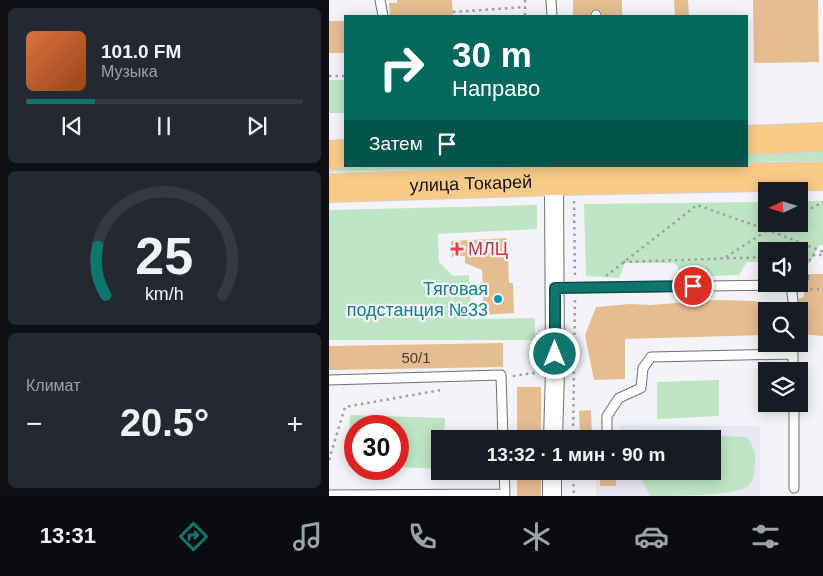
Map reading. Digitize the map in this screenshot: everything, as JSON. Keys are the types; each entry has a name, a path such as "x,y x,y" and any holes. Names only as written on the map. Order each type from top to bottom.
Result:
{"main road":[{"path":"748,140 823,138"},
{"path":"329,155 344,154"},
{"name":"улица Токарей","path":"329,188 554,181 823,176"}],"street":[{"path":"553,430 555,371 554,181"},
{"path":"552,480 552,496"}],"lane":[{"path":"379,0 383,15"},
{"path":"551,0 551,15"},
{"path":"555,288 758,283"},
{"path":"793,301 795,292"},
{"path":"607,430 607,416 619,398 641,388 643,368 651,357 793,354 793,362"},
{"path":"329,380 501,375 503,430"},
{"path":"794,412 795,488"},
{"path":"329,495 505,494 504,480"}],"path":[{"path":"525,0 525,15"},
{"path":"453,12 525,7"},
{"path":"329,76 344,76"},
{"path":"574,200 575,288"},
{"path":"808,210 823,202"},
{"path":"594,287 697,205 758,226"},
{"path":"725,258 765,232"},
{"path":"773,232 823,254"},
{"path":"808,255 823,254"},
{"path":"808,262 814,255"},
{"path":"623,262 758,257"},
{"path":"573,430 574,344"},
{"path":"501,379 555,371"},
{"path":"329,460 345,407 442,390"},
{"path":"573,480 574,496"}],"shaded area":[{"path":"620,425 760,426 760,496 596,496 596,480 721,480 721,430 620,430"}],"green space":[{"path":"329,80 344,80 344,113 329,113"},
{"path":"823,152 823,161 748,162 748,154"},
{"path":"329,165 344,167 541,167 329,172"},
{"path":"808,201 823,201 823,245 819,245 810,263 808,263 808,242 758,242 758,262 747,262 739,275 686,277 674,263 625,263 619,278 586,276 584,204 758,202 758,232 808,232"},
{"path":"537,205 537,229 438,234 439,262 453,276 469,275 471,319 535,318 535,340 329,340 329,210"},
{"path":"719,380 719,416 657,419 657,382"},
{"path":"409,417 445,418 444,430 431,430 431,469 409,468"},
{"path":"721,436 747,437 753,447 755,454 754,474 747,487 715,494 650,496 642,480 721,480"}],"building":[{"path":"397,0 452,0 453,15 390,15 389,3 397,3"},
{"path":"573,0 622,0 622,15 602,15 601,11 596,9 591,11 590,15 573,15"},
{"path":"674,0 688,0 689,15 675,15"},
{"path":"753,0 818,0 819,62 754,63"},
{"path":"329,21 344,21 344,53 329,53"},
{"path":"507,238 509,283 513,283 514,313 484,315 482,270 465,263 465,256 452,257 451,241"},
{"path":"808,274 824,274 824,336 808,335 808,302 798,302 799,299 804,297 804,292 808,292 808,282 810,281"},
{"path":"716,300 760,302 758,302 758,335 625,339 625,379 594,380 585,335 596,307 629,304 650,305"},
{"path":"503,343 503,367 329,370 329,346"},
{"path":"517,387 541,387 541,430 517,430"},
{"path":"591,410 592,430 580,430 579,411"},
{"path":"517,480 541,480 541,496 517,496"},
{"path":"600,480 616,480 616,486 600,486"}],"place":[{"name":"МЛЦ","path":"457,249"},
{"name":"Тяговая подстанция №33","path":"498,299"}],"route":[{"path":"555,354 555,288 693,286"}]}
